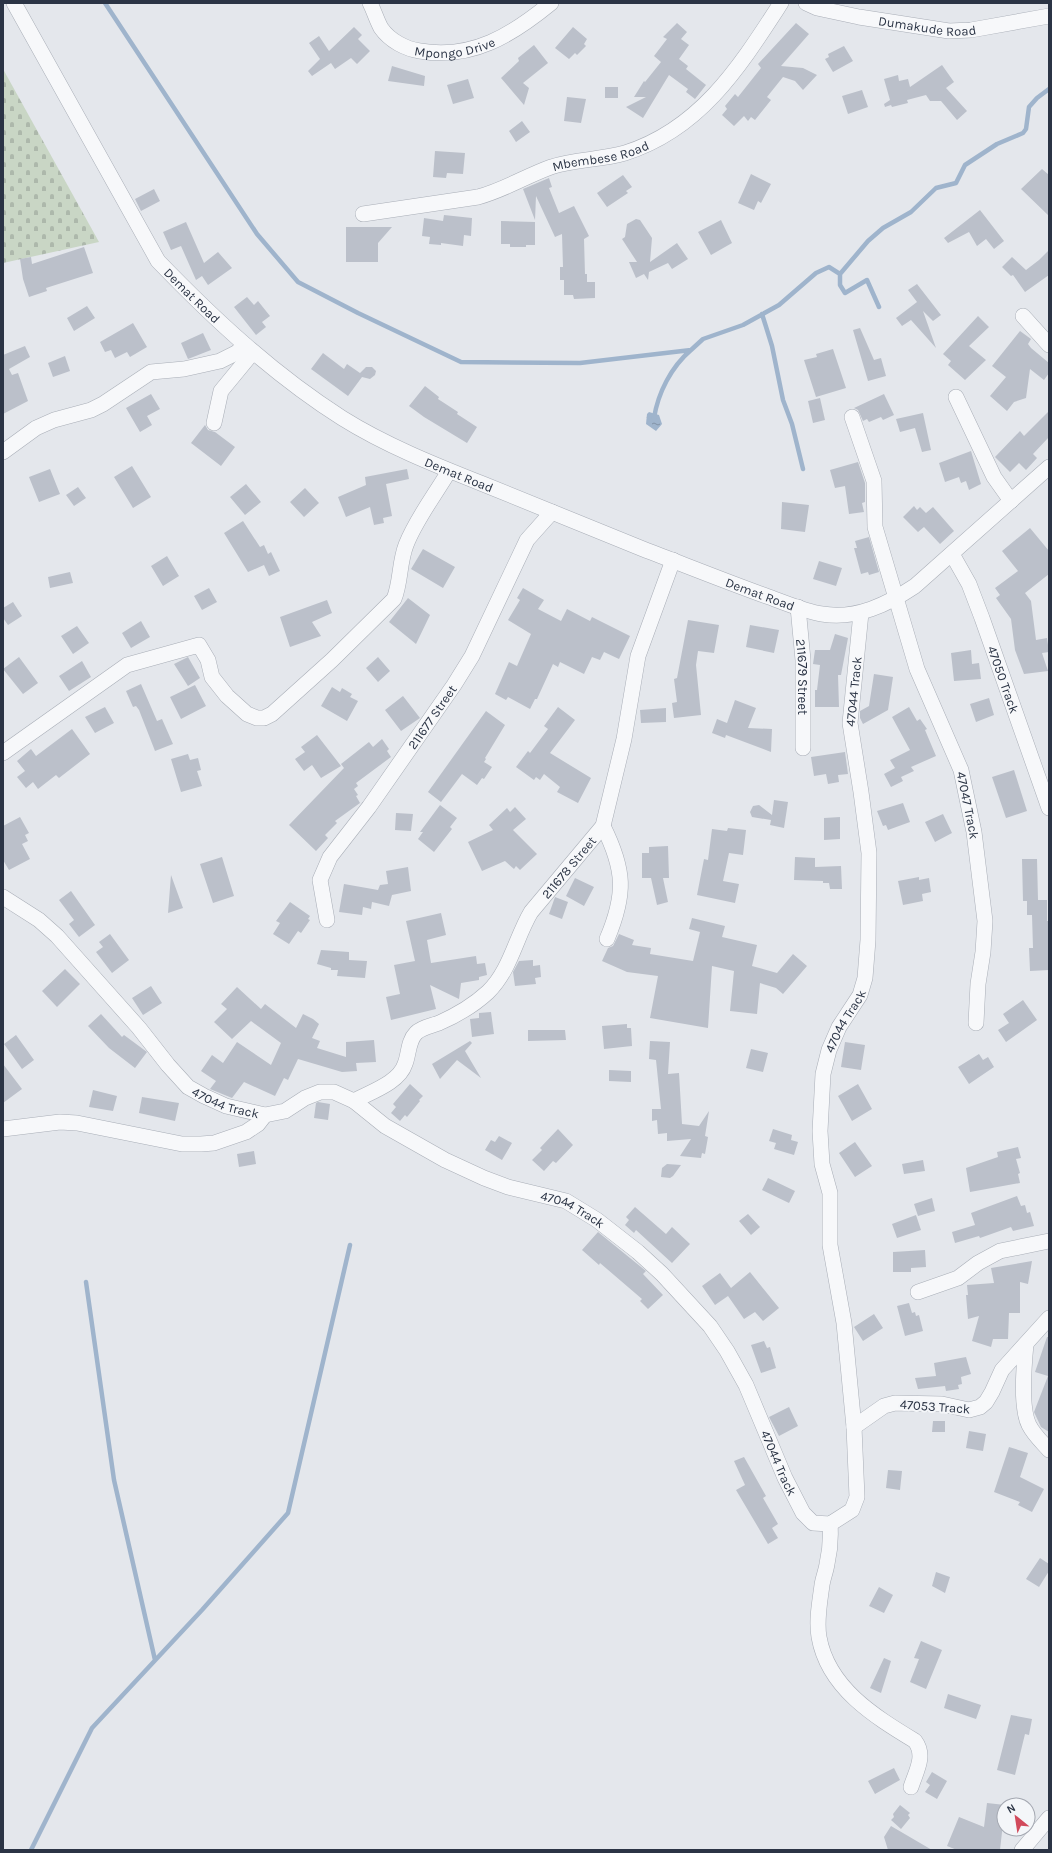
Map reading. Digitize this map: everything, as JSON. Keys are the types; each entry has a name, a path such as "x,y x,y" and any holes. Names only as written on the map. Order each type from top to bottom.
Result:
{"street":[{"name":"Demat Road","path":"14,3 158,261 183,287 249,348 300,389 343,418 377,437 449,471 673,560 798,607 823,614 861,612 896,599 916,586 1049,467"},
{"name":"Mpongo Drive","path":"370,3 381,28 392,40 411,49 437,54 464,52 497,40 530,20 551,3"},
{"name":"Mbembese Road","path":"363,214 478,197 496,192 550,168 570,162 624,153 660,138 687,120 709,101 728,80 742,63 781,3"},
{"name":"Dumakude Road","path":"806,3 817,8 859,17 949,30 971,30 1049,16"},
{"path":"1023,316 1049,345"},
{"path":"214,423 221,391 249,348"},
{"path":"3,452 36,428 54,420 97,407 151,372 184,369 220,361 249,348"},
{"path":"956,397 994,477 1011,501"},
{"name":"47047 Track","path":"852,416 873,474 875,487 875,527 896,599 917,669 961,770 974,832 985,921 983,952 978,984 976,1023"},
{"path":"3,753 127,665 199,645 208,660 210,671 216,684 242,710 257,718 264,718 272,714 332,660 394,599 398,588 406,545 419,520 449,471"},
{"name":"211677 Street","path":"327,920 320,880 330,857 373,801 454,685 478,644 527,540 552,512"},
{"name":"47050 Track","path":"952,554 969,584 982,618 1049,808"},
{"name":"211678 Street","path":"354,1101 389,1082 398,1074 405,1066 410,1044 417,1032 440,1022 486,993 494,985 508,960 522,926 603,826 624,739 638,656 673,560"},
{"name":"211679 Street","path":"798,607 803,660 803,748"},
{"name":"47044 Track","path":"3,897 39,920 57,936 188,1087 226,1106 265,1115 285,1111 305,1098 320,1092 334,1092 354,1101 385,1126 445,1160 508,1187 566,1201 597,1220 638,1252 689,1301 710,1326 727,1351 746,1385 785,1478 803,1513 813,1523 830,1524 852,1510 857,1497 854,1427 844,1323 830,1245 830,1193 822,1164 820,1131 823,1074 829,1050 839,1028 860,995 865,978 868,940 869,853 850,723 861,612"},
{"path":"603,826 618,863 621,878 620,897 616,917 607,939"},
{"path":"3,1129 60,1122 77,1123 182,1144 201,1144 214,1143 246,1132 258,1124 265,1115"},
{"path":"918,1292 958,1278 978,1263 1000,1251 1049,1241"},
{"name":"47053 Track","path":"854,1427 884,1406 895,1403 942,1404 975,1410 986,1402 1002,1370 1049,1318"},
{"path":"1026,1344 1023,1378 1025,1413 1032,1430 1049,1450"},
{"path":"830,1524 828,1564 822,1583 819,1614 819,1636 823,1652 834,1676 847,1693 864,1708 915,1741 920,1748 920,1760 911,1787"},
{"path":"1022,1850 1049,1818"}],"green space":[{"path":"3,69 99,242 3,263"}],"water":[{"path":"649,412 659,415 662,424 656,431 646,424 647,414"}],"building":[{"path":"677,23 687,32 681,39 689,45 679,59 688,66 686,69 706,85 695,99 686,92 688,89 669,75 643,118 626,107 646,97 634,97 644,81 645,82 661,62 654,56 667,39 663,37"},
{"path":"796,23 809,34 781,66 803,68 817,75 803,90 795,81 783,77 767,97 771,100 755,120 751,117 748,121 744,116 734,126 722,115 727,109 725,106 735,94 738,97 761,68 758,64"},
{"path":"354,27 362,35 358,39 370,51 357,64 351,58 335,69 331,63 312,76 308,71 320,59 309,43 319,36 329,51"},
{"path":"573,27 587,39 584,44 586,46 577,55 575,53 569,59 555,48"},
{"path":"534,45 548,63 523,83 529,88 524,105 501,78 519,61 518,58"},
{"path":"844,46 853,61 833,72 825,59 829,57 828,54"},
{"path":"942,65 954,82 946,88 967,111 957,120 941,101 930,101 926,95 907,100 908,103 885,107 884,104 890,100 884,79 898,75 899,81 908,79 910,87"},
{"path":"392,66 425,76 424,86 388,81"},
{"path":"468,79 474,98 453,104 447,85"},
{"path":"605,87 618,87 618,98 605,98"},
{"path":"862,90 868,107 848,114 842,96"},
{"path":"567,97 586,99 581,123 564,121"},
{"path":"522,121 530,132 516,142 509,131"},
{"path":"435,151 465,153 463,174 447,173 446,178 433,177"},
{"path":"1042,169 1049,175 1049,216 1021,189"},
{"path":"751,174 771,184 761,203 758,201 754,210 738,203"},
{"path":"623,175 632,187 626,191 628,193 607,207 597,193"},
{"path":"549,178 552,187 549,188 559,213 574,206 589,236 584,239 585,274 587,274 587,282 595,282 595,298 574,299 573,295 564,295 564,280 560,280 560,267 563,267 562,234 555,237 536,196 535,220 523,189"},
{"path":"154,189 160,201 141,211 135,199"},
{"path":"980,210 1004,241 994,249 986,239 977,246 969,232 948,243 944,238"},
{"path":"444,215 472,218 471,236 464,235 463,246 441,243 441,245 429,244 430,237 422,236 424,218 443,221"},
{"path":"636,219 640,220 652,238 650,262 677,243 688,259 672,269 668,263 649,272 648,280 644,274 636,278 629,262 637,262 622,239 625,237 627,224"},
{"path":"721,220 732,243 711,255 698,232"},
{"path":"501,221 535,222 535,245 526,245 526,247 510,247 510,244 501,244"},
{"path":"186,222 204,263 218,252 232,268 208,285 202,276 196,280 181,246 171,250 163,232"},
{"path":"346,227 392,227 378,243 378,262 346,262"},
{"path":"84,247 93,273 46,288 47,291 29,297 23,279 20,259 31,257 32,264"},
{"path":"1049,250 1049,275 1025,292 1013,275 1011,276 1002,267 1012,257 1026,270"},
{"path":"917,284 941,315 933,321 923,311 936,348 911,320 902,326 896,318 917,302 908,290"},
{"path":"247,297 254,305 258,301 270,316 262,322 266,327 256,335 234,307"},
{"path":"87,306 95,318 74,331 67,318"},
{"path":"978,316 989,327 969,346 986,360 965,380 948,365 951,361 943,354"},
{"path":"133,323 147,347 130,357 127,352 115,358 111,350 105,352 100,342"},
{"path":"860,328 874,360 881,358 886,376 868,381 853,330"},
{"path":"1020,331 1031,339 1028,344 1031,348 1049,363 1049,373 1044,380 1030,369 1026,398 1014,402 1007,411 990,396 1006,377 992,366"},
{"path":"203,333 211,350 188,359 181,343"},
{"path":"25,346 30,357 9,369 12,375 18,373 28,401 3,414 3,355"},
{"path":"833,349 846,388 816,397 804,360 817,357 816,354"},
{"path":"323,353 344,369 347,364 360,373 366,367 372,367 376,371 375,375 370,379 362,377 348,396 311,369"},
{"path":"65,356 70,371 53,377 48,363"},
{"path":"425,386 439,397 438,399 458,412 457,414 477,427 467,443 424,417 409,406"},
{"path":"151,394 160,409 147,416 152,425 140,432 126,408"},
{"path":"884,394 894,415 883,420 881,417 869,422 867,419 863,421 858,410 854,408"},
{"path":"820,398 825,420 813,423 808,401"},
{"path":"1049,411 1049,437 1033,454 1037,458 1026,470 1019,463 1010,472 995,457 1020,431 1024,436"},
{"path":"923,413 931,450 922,452 915,428 900,432 896,419"},
{"path":"205,425 208,430 215,432 235,447 221,466 191,443"},
{"path":"971,451 981,484 969,490 966,481 961,483 959,477 945,482 939,463"},
{"path":"858,462 865,483 865,502 862,503 864,512 849,514 845,486 835,488 830,470"},
{"path":"132,466 151,497 133,508 114,477"},
{"path":"50,469 60,494 39,502 29,477"},
{"path":"407,469 409,479 386,484 392,516 383,518 384,523 374,525 370,507 346,517 338,497 366,485 365,477"},
{"path":"246,484 261,502 245,515 230,497"},
{"path":"78,487 86,498 74,506 66,495"},
{"path":"305,488 319,503 304,517 290,502"},
{"path":"782,502 809,505 805,532 781,529"},
{"path":"914,506 917,510 920,507 926,513 933,507 954,531 940,544 924,527 918,532 903,517"},
{"path":"243,521 260,547 264,545 268,554 271,552 280,571 269,576 264,565 248,572 224,533"},
{"path":"1030,528 1049,551 1049,574 1025,593 1031,601 1036,640 1047,638 1049,652 1042,653 1048,671 1024,674 1015,650 1011,619 996,598 1000,595 995,588 1018,571 1002,551"},
{"path":"869,537 879,572 869,575 868,572 861,574 854,548 857,548 855,541"},
{"path":"423,549 455,567 443,588 411,569"},
{"path":"167,556 179,576 163,586 151,566"},
{"path":"819,561 842,568 836,586 813,579"},
{"path":"70,572 73,583 50,588 48,577"},
{"path":"209,588 217,602 202,610 194,596"},
{"path":"523,588 544,600 538,609 561,621 567,609 590,621 592,617 630,636 619,659 604,652 600,660 592,657 584,674 560,662 558,667 553,664 537,699 535,699 530,709 508,697 506,700 495,694 509,662 517,666 531,634 508,620 520,600 517,598"},
{"path":"408,598 430,615 416,644 389,622"},
{"path":"327,600 332,613 312,622 321,636 290,647 280,617"},
{"path":"13,602 22,616 8,625 3,618 3,608"},
{"path":"688,620 719,625 714,653 698,651 696,665 701,715 674,718 672,703 677,702 674,679 677,678"},
{"path":"141,621 150,637 131,648 122,633"},
{"path":"750,625 779,630 774,653 746,647"},
{"path":"77,626 89,643 73,654 61,636"},
{"path":"835,634 848,638 841,675 838,675 839,707 815,707 815,690 817,690 820,665 813,664 815,650 830,650"},
{"path":"971,650 972,664 979,663 981,679 954,681 951,653"},
{"path":"19,657 38,683 23,694 3,669"},
{"path":"188,657 200,678 188,686 174,664"},
{"path":"378,657 390,671 378,682 366,668"},
{"path":"82,661 91,677 69,691 59,676"},
{"path":"874,674 893,677 888,710 863,724 860,718 860,711 869,706"},
{"path":"141,684 157,721 162,719 173,744 155,751 139,710 136,706 133,707 126,691"},
{"path":"195,685 206,706 181,719 170,697"},
{"path":"332,687 340,692 342,688 352,694 350,697 358,701 347,721 321,706"},
{"path":"403,696 420,718 401,731 385,710"},
{"path":"989,698 994,715 976,722 970,704"},
{"path":"735,700 756,708 748,728 772,729 771,752 726,735 725,738 712,733 717,719 727,723"},
{"path":"105,707 114,723 95,733 85,717"},
{"path":"558,707 575,720 550,753 591,778 578,803 557,792 560,787 544,774 540,780 536,777 534,780 516,767 528,751 530,753 548,729 544,726"},
{"path":"909,707 917,721 920,719 927,729 925,730 936,756 911,767 914,771 901,777 903,781 891,787 884,774 895,768 890,760 910,750 892,717"},
{"path":"666,708 666,722 641,723 640,710"},
{"path":"486,711 505,725 485,758 486,759 484,762 492,767 484,779 482,778 477,785 462,774 441,802 428,792"},
{"path":"72,729 90,754 59,778 56,775 38,789 33,782 26,788 17,777 25,771 17,761 31,749 36,756"},
{"path":"317,735 341,766 321,778 312,765 304,771 295,759 305,752 301,747"},
{"path":"382,739 389,749 387,751 391,757 356,783 358,786 354,789 358,795 356,796 360,803 335,821 337,823 325,835 328,838 316,851 289,825 344,768 341,764 369,742 373,747"},
{"path":"845,752 848,774 838,775 839,782 828,784 826,774 814,776 811,757"},
{"path":"188,754 190,760 198,758 201,770 197,771 202,786 181,792 171,759"},
{"path":"1014,770 1027,811 1006,818 992,777"},
{"path":"774,800 788,802 784,828 770,825 771,820 752,817 750,812 753,806 759,805 772,815"},
{"path":"903,803 910,822 888,830 886,825 883,826 877,811"},
{"path":"440,805 457,818 450,827 452,829 434,852 418,839 423,832 420,832"},
{"path":"515,807 526,819 513,830 537,854 520,870 516,866 514,869 505,861 482,871 468,842 493,830 489,825 507,808 510,812"},
{"path":"396,813 413,814 411,831 395,830"},
{"path":"943,814 952,833 935,842 925,822"},
{"path":"20,817 29,833 25,835 28,841 22,844 30,859 9,870 3,860 3,826"},
{"path":"840,817 840,839 824,840 824,818"},
{"path":"728,828 746,830 743,855 729,853 723,881 739,884 735,903 697,895 704,859 708,860 712,829 727,831"},
{"path":"668,846 669,878 663,878 668,902 657,905 651,878 642,878 642,853 649,853 649,847"},
{"path":"222,857 234,896 213,903 200,864"},
{"path":"795,857 815,858 815,867 841,866 842,889 830,889 829,883 823,883 823,881 794,880"},
{"path":"1022,859 1037,859 1038,900 1047,900 1047,921 1049,921 1049,970 1030,971 1029,948 1033,948 1032,915 1027,915 1027,901 1023,901"},
{"path":"408,867 411,891 392,895 389,906 372,902 371,909 363,907 362,915 339,912 344,884 378,890 380,885 388,884 386,871"},
{"path":"171,875 183,908 168,913"},
{"path":"919,877 919,880 929,878 931,892 922,894 923,901 903,905 898,881"},
{"path":"575,878 594,887 584,906 566,896"},
{"path":"71,891 95,925 79,937 69,924 74,920 59,900"},
{"path":"555,897 568,902 562,919 549,914"},
{"path":"290,902 310,916 308,919 310,920 301,933 298,931 289,944 273,934 280,923 276,921"},
{"path":"441,913 446,935 427,940 431,963 476,956 477,964 485,963 487,975 479,977 479,980 461,983 459,999 430,985 436,1009 391,1020 386,997 400,994 394,965 415,961 406,921"},
{"path":"692,918 725,926 722,937 757,945 752,966 777,973 793,954 807,966 783,994 776,988 760,983 757,1014 730,1011 734,971 712,966 708,1028 650,1018 658,976 627,972 602,961 608,948 613,946 619,934 634,940 632,945 651,948 650,954 693,961 700,932 689,929"},
{"path":"110,934 129,960 112,973 96,952 103,947 99,942"},
{"path":"321,950 349,952 349,960 367,961 365,978 337,976 338,970 331,970 331,968 317,964"},
{"path":"533,960 533,966 540,965 541,977 535,978 536,984 515,986 513,972 519,961"},
{"path":"65,969 80,984 57,1007 42,991"},
{"path":"151,986 162,1003 143,1015 132,998"},
{"path":"237,987 261,1009 265,1004 296,1028 303,1014 313,1019 319,1024 312,1038 320,1041 317,1048 346,1057 346,1042 374,1040 376,1062 356,1063 357,1071 342,1072 298,1059 288,1080 284,1078 275,1096 244,1082 232,1098 210,1089 216,1081 201,1071 212,1055 223,1063 237,1042 271,1065 281,1043 251,1021 232,1039 214,1022 227,1009 221,1004"},
{"path":"1023,1000 1037,1020 1006,1042 998,1030 1009,1023 1003,1014"},
{"path":"491,1012 494,1034 472,1037 470,1019 479,1018 479,1013"},
{"path":"101,1014 122,1037 124,1035 147,1052 135,1068 109,1048 88,1026"},
{"path":"627,1024 627,1028 631,1028 632,1046 604,1049 602,1026"},
{"path":"528,1030 565,1030 566,1040 528,1041"},
{"path":"16,1035 34,1060 22,1069 4,1044"},
{"path":"470,1041 472,1043 465,1051 481,1078 457,1060 440,1079 432,1064"},
{"path":"650,1041 670,1042 668,1074 679,1073 682,1124 699,1126 709,1111 705,1136 708,1137 705,1154 702,1153 701,1158 680,1156 691,1139 667,1141 667,1133 658,1134 657,1120 652,1121 652,1109 661,1109 656,1060 649,1059"},
{"path":"845,1042 865,1045 861,1070 841,1067"},
{"path":"751,1049 768,1053 763,1072 746,1068"},
{"path":"979,1054 983,1060 988,1057 994,1067 969,1084 958,1067"},
{"path":"3,1064 22,1089 3,1103"},
{"path":"609,1070 631,1071 631,1082 609,1081"},
{"path":"410,1084 423,1096 407,1117 405,1115 400,1121 391,1113 396,1107 393,1104"},
{"path":"858,1084 872,1109 852,1121 838,1096"},
{"path":"93,1090 117,1096 113,1111 89,1107"},
{"path":"142,1097 179,1103 175,1121 139,1113"},
{"path":"316,1103 330,1104 328,1120 314,1118"},
{"path":"558,1129 573,1145 556,1163 553,1161 544,1171 532,1160 542,1150 540,1148"},
{"path":"773,1129 792,1135 791,1140 798,1142 794,1155 774,1149 776,1143 769,1141"},
{"path":"499,1136 512,1143 502,1160 485,1150 491,1140 495,1142"},
{"path":"855,1142 872,1166 855,1177 839,1153"},
{"path":"1018,1147 1021,1158 1016,1159 1020,1173 1018,1174 1020,1183 970,1192 966,1168 998,1157 997,1152"},
{"path":"254,1151 256,1164 239,1167 237,1154"},
{"path":"923,1160 925,1171 904,1174 902,1164"},
{"path":"667,1164 681,1165 670,1178 661,1177 662,1168"},
{"path":"768,1178 795,1191 789,1203 762,1190"},
{"path":"1017,1196 1021,1206 1025,1205 1027,1213 1030,1212 1034,1226 1013,1231 1011,1227 980,1238 979,1236 955,1243 952,1232 975,1225 971,1213"},
{"path":"932,1198 935,1211 918,1216 914,1204"},
{"path":"635,1207 666,1234 672,1227 690,1244 672,1263 636,1230 634,1233 625,1225 629,1220 626,1217"},
{"path":"748,1214 760,1227 751,1235 739,1221"},
{"path":"916,1215 921,1230 897,1238 892,1224"},
{"path":"598,1232 646,1271 643,1274 663,1295 648,1309 640,1301 642,1299 600,1263 599,1265 582,1250"},
{"path":"925,1250 926,1267 911,1268 911,1272 893,1272 893,1252"},
{"path":"1032,1261 1028,1284 1020,1282 1020,1313 1009,1313 1008,1339 993,1339 991,1347 972,1341 979,1316 968,1319 966,1295 968,1295 967,1285 994,1283 991,1268"},
{"path":"750,1272 779,1308 763,1321 755,1312 744,1319 728,1296 715,1305 702,1286 720,1273 731,1288"},
{"path":"909,1303 912,1313 915,1312 916,1316 919,1315 923,1331 905,1336 897,1306"},
{"path":"874,1314 883,1328 863,1341 854,1327"},
{"path":"1047,1337 1049,1337 1049,1432 1041,1427 1034,1412 1048,1376 1035,1372"},
{"path":"764,1341 767,1348 770,1347 776,1368 761,1373 751,1345"},
{"path":"966,1357 971,1374 961,1377 962,1384 958,1385 959,1389 946,1391 945,1386 918,1389 915,1378 936,1376 934,1363"},
{"path":"789,1407 798,1426 779,1436 769,1417"},
{"path":"933,1421 945,1421 945,1432 932,1432"},
{"path":"969,1431 986,1434 983,1451 966,1448"},
{"path":"1009,1447 1028,1453 1020,1477 1044,1489 1032,1512 1018,1505 1020,1502 994,1492"},
{"path":"744,1457 766,1496 763,1498 778,1524 772,1528 778,1538 768,1544 736,1490 745,1485 734,1461"},
{"path":"888,1470 902,1471 900,1490 886,1488"},
{"path":"1040,1558 1049,1564 1049,1571 1039,1587 1026,1579"},
{"path":"936,1572 950,1577 945,1593 932,1586"},
{"path":"879,1587 893,1595 884,1613 869,1606"},
{"path":"921,1641 942,1650 926,1689 910,1682 919,1659 914,1658"},
{"path":"884,1658 891,1661 881,1693 870,1688"},
{"path":"948,1694 981,1705 976,1719 944,1708"},
{"path":"1011,1715 1032,1719 1029,1735 1025,1734 1015,1775 997,1770"},
{"path":"894,1768 900,1780 875,1794 868,1781"},
{"path":"932,1772 947,1781 937,1799 925,1792 930,1785 926,1782"},
{"path":"987,1803 996,1804 996,1837 1001,1837 1000,1850 957,1850 947,1846 959,1817 984,1827"},
{"path":"900,1805 910,1813 908,1815 910,1818 901,1829 891,1820 894,1817 893,1814"},
{"path":"891,1826 932,1850 888,1850 884,1837"}],"waterway":[{"path":"105,3 257,234 298,282 358,313 461,362 580,363 691,350 703,339 743,325 779,305 816,273 829,267 840,274 868,241 883,228 911,212 936,188 956,183 965,165 997,144 1023,133 1026,129 1029,107 1037,98 1049,89"},
{"path":"840,274 840,285 845,293 867,280 879,307"},
{"path":"762,314 772,346 783,400 792,424 803,469"},
{"path":"654,418 666,381 677,364 691,350"},
{"path":"31,1850 92,1728 202,1610 288,1513 350,1245"},
{"path":"86,1282 114,1480 155,1660"}]}
